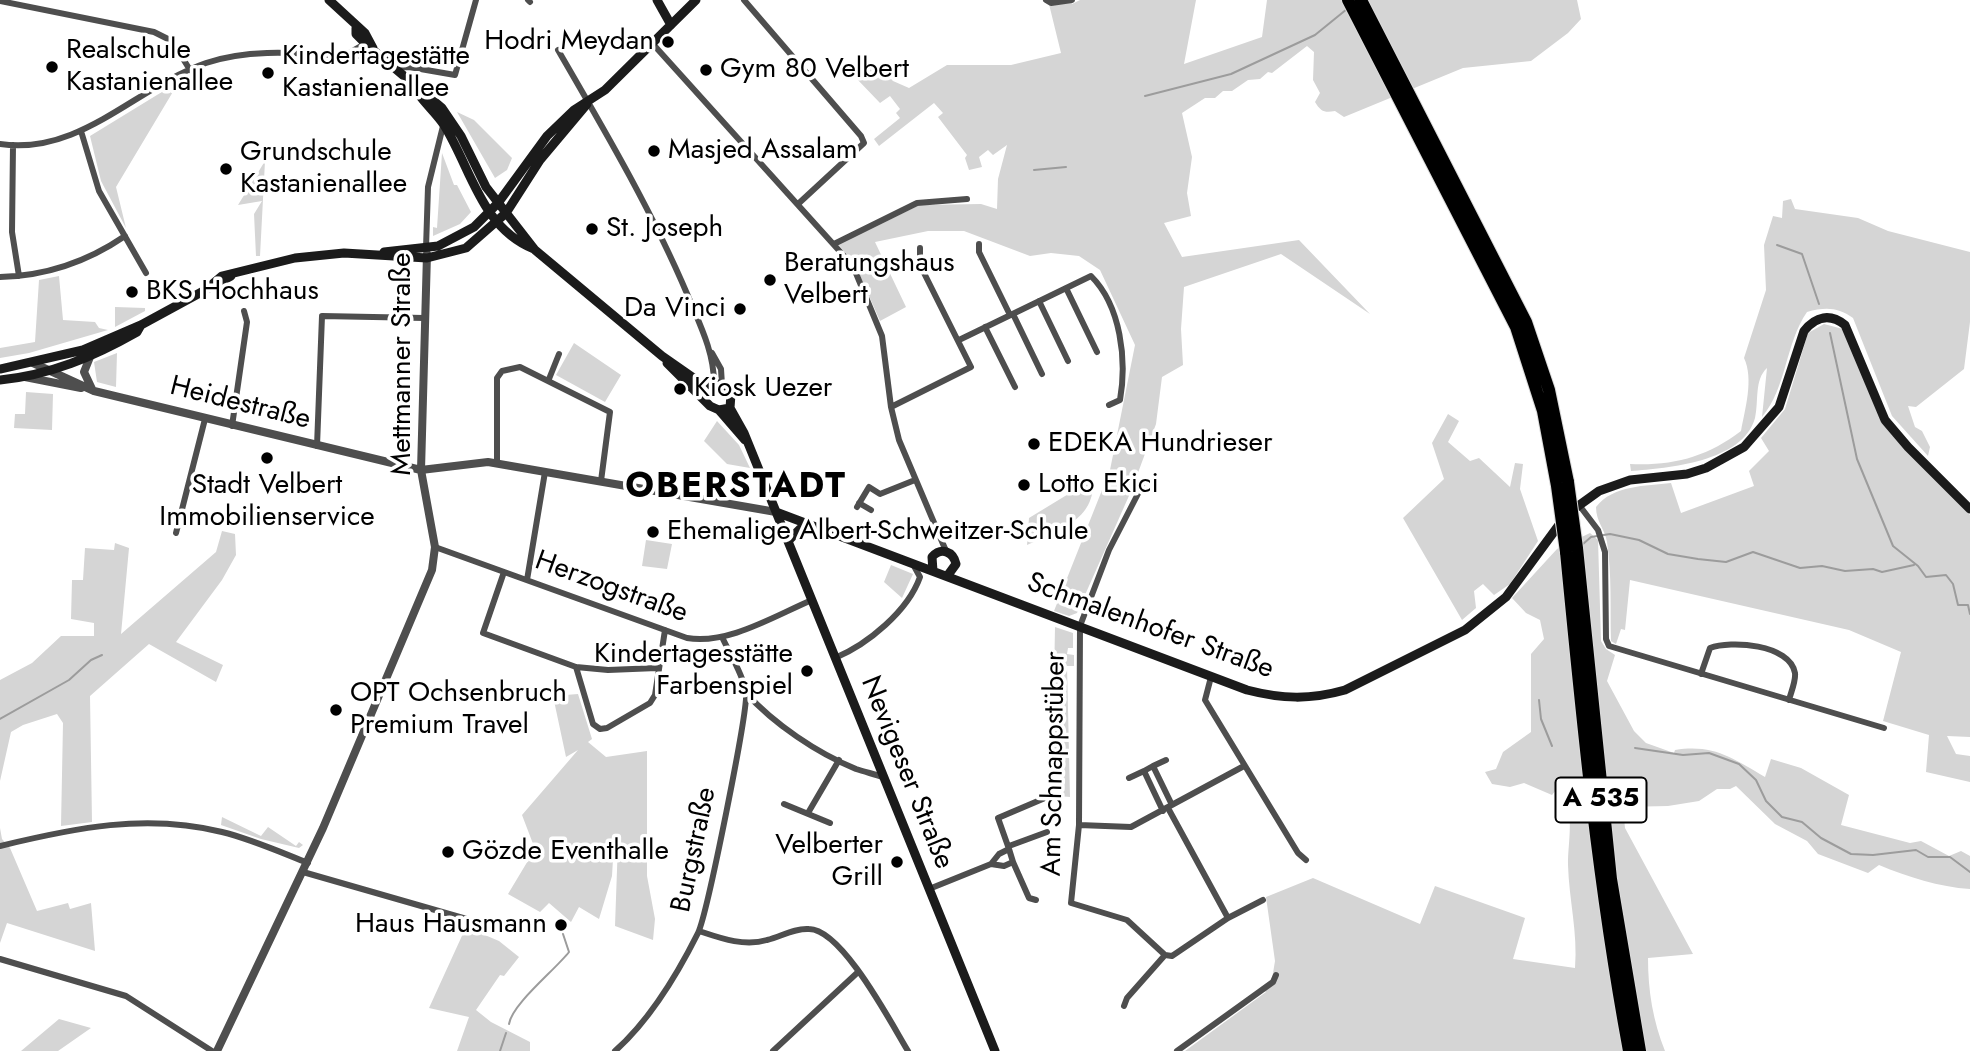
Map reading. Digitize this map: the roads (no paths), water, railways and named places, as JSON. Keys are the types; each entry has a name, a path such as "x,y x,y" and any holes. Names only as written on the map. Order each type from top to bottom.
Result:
{"highway":[{"name":"A 535","path":"1349,0 1398,82"},
{"name":"A 535","path":"1361,0 1516,327 1563,484 1611,879 1640,1051"},
{"name":"A 535","path":"1572,550 1588,791 1607,927 1629,1051"}],"main road":[{"path":"329,0 373,42 373,48"},
{"path":"657,0 671,24"},
{"path":"427,253 459,238 490,212 536,147 652,43 695,0"},
{"path":"356,28 361,43 373,48 445,112 498,203 535,250 662,356 714,385 704,397"},
{"path":"411,82 444,125 471,181 497,223 520,244 535,250"},
{"path":"4,368 79,351 141,325 209,287 218,278 295,258 427,253 466,248 506,213 540,160 583,106"},
{"name":"Schmalenhofer Straße","path":"951,572 974,587 1247,690 1289,699 1345,690 1465,630 1506,597 1528,570 1555,528 1579,505 1614,484 1696,471 1744,447 1779,407 1804,331 1812,321 1822,317 1837,319 1845,325 1885,420 1970,509"},
{"path":"0,380 51,371 90,357 137,332 141,325"},
{"path":"662,356 677,375 719,410 746,441"},
{"name":"Nevigeser Straße","path":"714,385 731,394 730,408 788,541 995,1051"},
{"path":"719,410 730,408"},
{"path":"776,512 941,576 951,572 954,557 946,551 933,556 904,560"},
{"path":"788,541 805,524"},
{"path":"933,556 933,571"}],"street":[{"path":"395,68 409,67 453,77 459,67 476,0"},
{"path":"744,0 861,136 864,143 798,204"},
{"path":"1046,0 1051,3 1072,0"},
{"path":"0,1 154,32 172,41 190,69"},
{"path":"342,56 361,43"},
{"path":"652,43 853,267 878,324 895,428 946,551"},
{"path":"0,144 52,141 81,131 190,69 230,57 254,54 342,56 367,54 373,48"},
{"path":"558,50 583,106 647,207 721,369 714,385"},
{"name":"Mettmanner Straße","path":"215,1051 303,872 432,570 435,547 421,470 424,318 428,187 444,125"},
{"path":"81,131 100,191 146,272"},
{"path":"13,145 11,218 19,276"},
{"path":"834,244 916,203 967,199"},
{"path":"0,277 54,271 73,264 125,236"},
{"path":"979,244 979,252 1042,373"},
{"path":"891,407 971,367 920,265 920,248"},
{"path":"959,340 1091,276 1097,282 1116,323 1124,352 1124,381 1120,400 1109,405"},
{"path":"1066,288 1097,352"},
{"path":"1039,301 1068,361"},
{"path":"232,426 247,322 244,311"},
{"path":"317,446 322,316 424,318"},
{"path":"985,327 1015,387"},
{"path":"550,379 559,354"},
{"path":"90,357 84,372 94,391"},
{"name":"Heidestraße","path":"33,363 94,391 421,470 497,463 776,512"},
{"path":"497,463 497,378 502,371 520,367 550,379 610,412 601,481"},
{"path":"23,376 94,391"},
{"path":"176,533 205,419"},
{"path":"527,580 545,472"},
{"path":"862,483 880,494 915,480"},
{"path":"1076,625 1109,550 1142,486"},
{"path":"869,487 858,505 871,510"},
{"path":"1579,505 1598,530 1605,552 1606,639 1609,646 1884,728"},
{"path":"933,556 938,537"},
{"name":"Herzogstraße","path":"435,547 665,630 703,641 722,637 811,600"},
{"path":"835,658 859,645 903,606 920,577 914,566"},
{"path":"504,572 483,633 576,667 608,670 657,668"},
{"name":"Am Schnappstüber","path":"1076,625 1079,825 1071,903 1127,920 1165,955"},
{"path":"576,667 590,717 600,729 613,725 650,703 657,688 657,668 665,630"},
{"path":"722,637 746,693 806,741 839,761 884,778"},
{"path":"1701,674 1710,648 1729,644 1761,647 1792,666 1795,673 1789,700"},
{"path":"1211,677 1205,700 1298,853 1306,860"},
{"name":"Burgstraße","path":"615,1051 644,1020 699,931 734,768 746,693"},
{"path":"1129,778 1166,760"},
{"path":"808,813 839,761"},
{"path":"1153,766 1168,808"},
{"path":"1079,825 1130,827 1244,766"},
{"path":"1143,771 1168,808 1228,918"},
{"path":"1036,900 1029,898 998,818 1045,798"},
{"path":"784,804 830,823"},
{"path":"0,846 84,827 158,822 222,832 307,863"},
{"path":"929,890 991,864 999,854 1009,848 1047,832"},
{"path":"991,864 1004,866 1013,862"},
{"path":"303,872 477,922"},
{"path":"1124,1006 1127,998 1165,955 1172,956 1228,918 1263,900"},
{"path":"699,931 739,942 760,942 791,931 818,930 839,944 908,1051"},
{"path":"0,959 127,996 215,1051"},
{"path":"773,1051 857,973"},
{"path":"1177,1051 1273,982 1276,975"}],"waterway":[{"path":"1145,96 1231,74 1315,35 1347,9"},
{"path":"1034,170 1066,167"},
{"path":"1777,245 1802,254 1819,304"},
{"path":"1830,333 1857,459 1893,546 1918,566 1926,577 1946,575 1953,584 1958,605 1968,605 1970,614"},
{"path":"1583,544 1591,537 1610,534 1639,540 1668,554 1726,562 1753,552 1800,568 1822,566 1845,571 1873,569 1882,572 1914,565"},
{"path":"0,719 69,680 91,660 102,655"},
{"path":"1539,700 1541,719 1552,746"},
{"path":"1635,748 1683,755 1709,753 1739,764 1756,780 1766,801 1782,817 1802,822 1821,838 1851,854 1873,855 1916,850 1928,857 1950,857 1970,872"},
{"path":"509,1024 526,997 569,952 563,934"},
{"path":"500,1051 506,1033"}],"place":[{"name":"Hodri Meydan","path":"668,42"},
{"name":"Realschule Kastanienallee","path":"52,67"},
{"name":"Gym 80 Velbert","path":"706,70"},
{"name":"Kindertagestätte Kastanienallee","path":"268,73"},
{"name":"Masjed Assalam","path":"654,151"},
{"name":"Grundschule Kastanienallee","path":"226,169"},
{"name":"St. Joseph","path":"592,229"},
{"name":"Beratungshaus Velbert","path":"770,280"},
{"name":"BKS Hochhaus","path":"132,292"},
{"name":"Da Vinci","path":"740,309"},
{"name":"Kiosk Uezer","path":"680,389"},
{"name":"EDEKA Hundrieser","path":"1034,444"},
{"name":"Stadt Velbert Immobilienservice","path":"267,458"},
{"name":"Lotto Ekici","path":"1024,485"},
{"name":"Ehemalige Albert-Schweitzer-Schule","path":"653,532"},
{"name":"Kindertagesstätte Farbenspiel","path":"807,671"},
{"name":"OPT Ochsenbruch Premium Travel","path":"336,710"},
{"name":"Gözde Eventhalle","path":"448,852"},
{"name":"Velberter Grill","path":"897,862"},
{"name":"Haus Hausmann","path":"561,925"}],"district":[{"name":"OBERSTADT","path":"736,489"}]}
